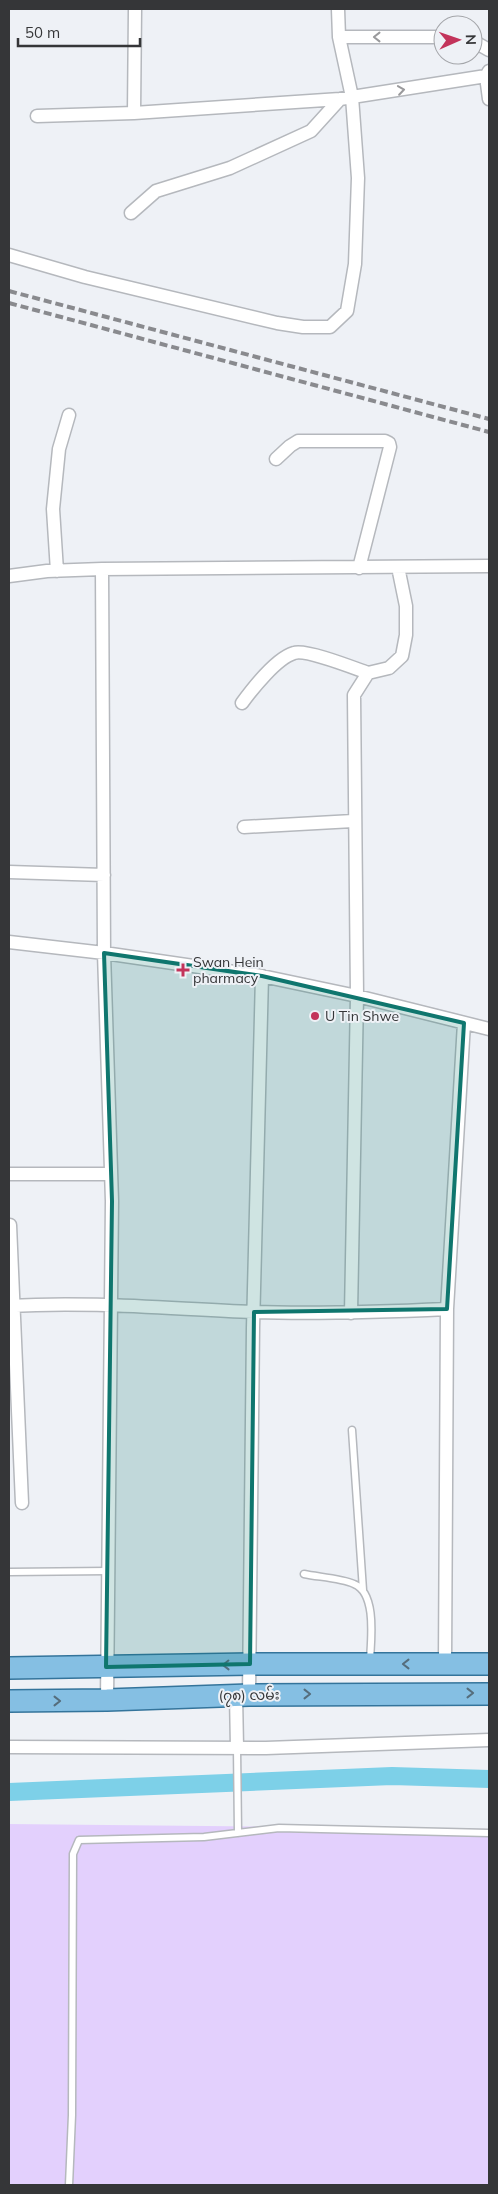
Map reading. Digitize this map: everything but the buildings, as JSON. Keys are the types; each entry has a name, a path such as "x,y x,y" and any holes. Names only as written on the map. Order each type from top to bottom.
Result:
{"main road":[{"path":"9,1668 250,1664 489,1664"},
{"name":"(၇၈) လမ်း","path":"9,1701 107,1700 243,1695 489,1694"}],"street":[{"path":"134,113 135,9"},
{"path":"9,256 85,277 277,323 303,327 330,327 347,311 355,264 358,178 346,98 339,37 338,9"},
{"path":"339,37 433,37"},
{"path":"37,116 134,113 346,98 487,74 489,99"},
{"path":"131,213 156,191 230,168 311,131 346,98"},
{"path":"57,571 52,509 59,449 68,414"},
{"path":"276,459 298,441 385,441 390,443 359,568"},
{"path":"9,576 102,569 489,566"},
{"path":"242,703 280,661 294,653 309,654 368,673 389,668 402,656 406,634 406,606 398,567"},
{"path":"102,569 104,953 112,1201 107,1700"},
{"path":"350,1313 357,996 354,695 368,673"},
{"path":"244,827 354,821"},
{"path":"9,872 104,875"},
{"path":"9,942 104,953 262,976 357,996 489,1029"},
{"path":"237,1748 243,1695 250,1664 254,1312 262,976"},
{"path":"445,1664 447,1309 464,1023"},
{"path":"9,1174 110,1174"},
{"path":"10,1225 15,1476 22,1503"},
{"path":"11,1306 110,1306 254,1312 350,1313 447,1309"},
{"path":"9,1746 237,1748 489,1740"}],"lane":[{"path":"352,1430 363,1590 369,1604 371,1619 370,1664"},
{"path":"9,1572 108,1571"},
{"path":"304,1574 354,1584 363,1590"},
{"path":"237,1748 238,1833"},
{"path":"69,2185 72,2066 73,1854 79,1840 204,1837 279,1828 489,1833"}],"highlighted area":[{"path":"104,953 262,976 464,1023 447,1309 254,1312 250,1664 106,1667 112,1201"}],"shaded area":[{"path":"9,1824 489,1829 489,2185 9,2185"}],"waterway":[{"path":"9,1792 392,1776 489,1779"}],"railway":[{"path":"9,291 489,419"},
{"path":"9,303 489,432"}],"place":[{"name":"Swan Hein pharmacy","path":"183,970"},
{"name":"U Tin Shwe","path":"315,1016"}]}
